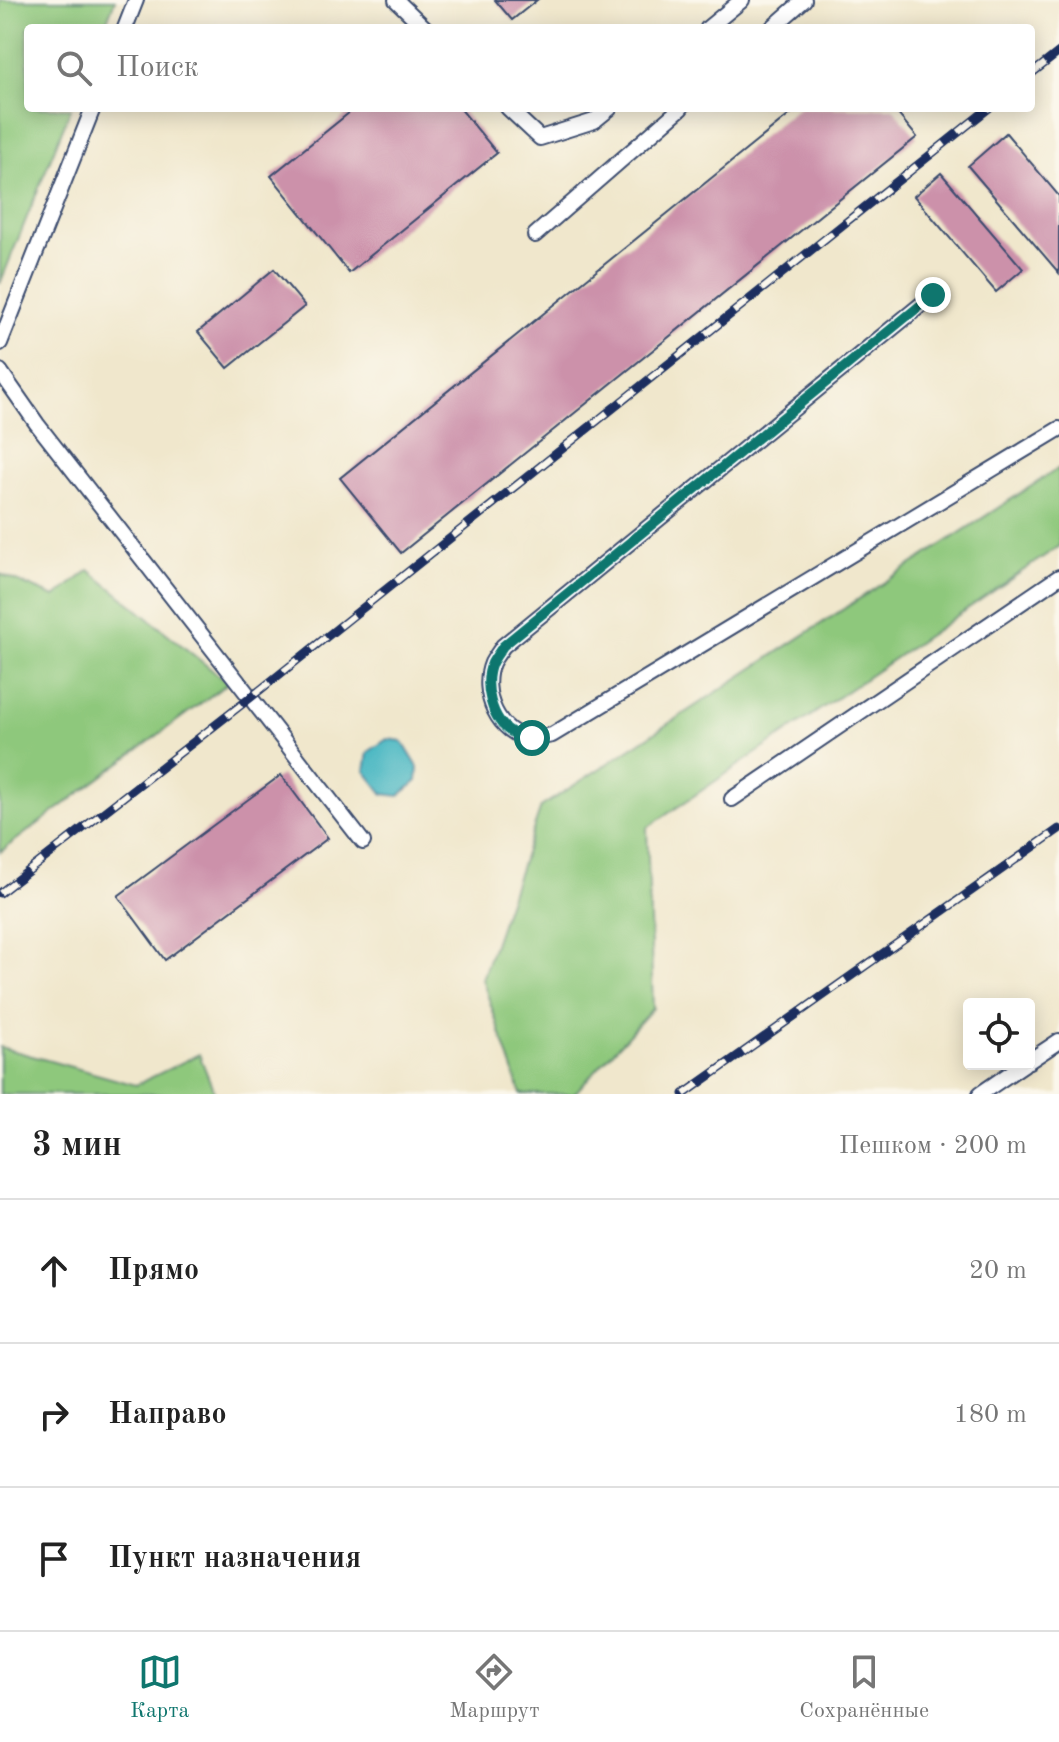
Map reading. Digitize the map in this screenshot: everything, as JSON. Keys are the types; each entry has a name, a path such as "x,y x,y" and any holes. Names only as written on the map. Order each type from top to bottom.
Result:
{"lane":[{"path":"127,24 136,0"},
{"path":"396,0 421,24"},
{"path":"713,24 742,0"},
{"path":"777,24 804,0"},
{"path":"0,343 91,112"},
{"path":"512,112 540,138 594,121 605,112"},
{"path":"535,235 676,112"},
{"path":"933,295 503,646 492,664 489,682 491,704 502,723 513,733 532,738 552,735 1059,429"},
{"path":"0,371 37,424 363,842"},
{"path":"732,799 1059,577"},
{"path":"1035,1057 1059,1041"},
{"path":"980,1094 1015,1070"}],"green space":[{"path":"0,0 115,0 106,24 24,24 24,112 69,112 0,284"},
{"path":"1059,468 1059,546 647,828 653,1008 574,1094 521,1094 482,979 541,807"},
{"path":"89,570 228,683 0,852 0,574 55,597"},
{"path":"0,1047 136,1085 199,1054 215,1094 0,1094"}],"water":[{"path":"387,739 402,741 418,767 417,781 399,796 383,794 365,771 368,752"}],"building":[{"path":"495,0 537,0 512,20"},
{"path":"350,112 463,112 497,153 349,273 271,176"},
{"path":"793,112 896,112 917,137 401,553 340,478"},
{"path":"1006,133 1059,196 1059,273 968,166"},
{"path":"941,173 1023,269 996,292 914,196"},
{"path":"274,269 305,306 228,368 198,332"},
{"path":"281,775 328,838 165,960 118,896"}],"railway":[{"path":"1035,71 1059,52"},
{"path":"0,893 250,698 984,112"},
{"path":"684,1094 1059,829"}],"route":[{"path":"532,738 513,733 502,723 491,704 489,682 492,664 503,646 933,295"}]}
